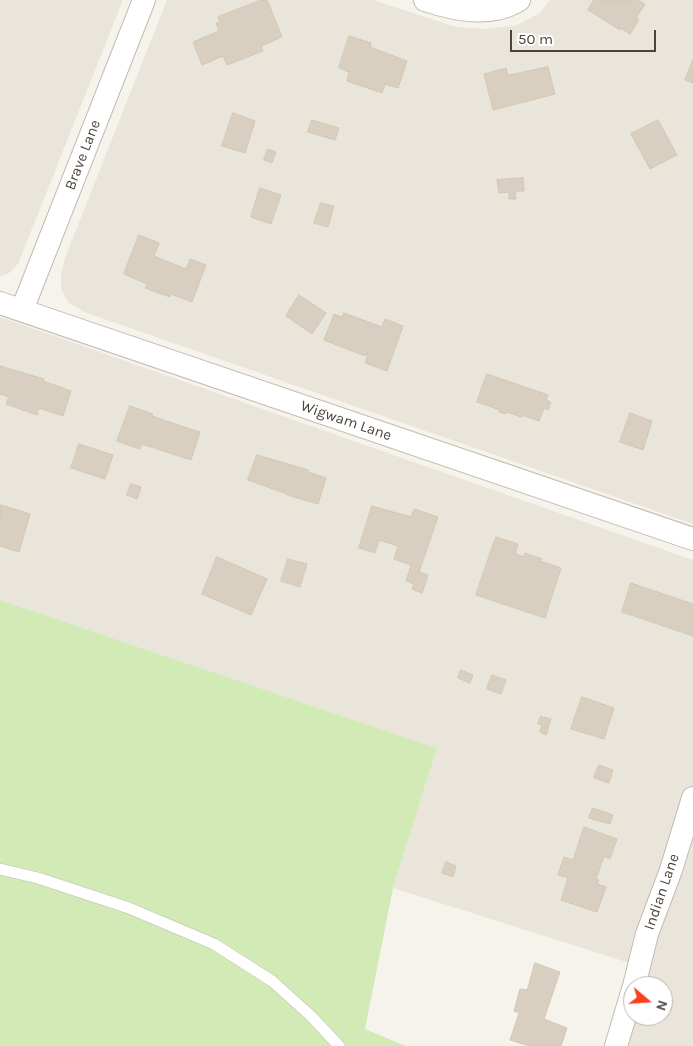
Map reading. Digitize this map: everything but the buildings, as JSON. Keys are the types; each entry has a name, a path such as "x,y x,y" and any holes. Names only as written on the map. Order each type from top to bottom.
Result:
{"street":[{"name":"Brave Lane","path":"22,310 144,0"},
{"path":"425,0 460,10 486,11 511,5 519,0"},
{"name":"Wigwam Lane","path":"0,302 693,539"},
{"name":"Indian Lane","path":"636,976 647,934 671,870 693,798"},
{"name":"Indian Lane","path":"616,1046 623,1022"}],"lane":[{"path":"0,869 38,878 129,908 214,944 272,981 311,1016 339,1046"}],"shaded area":[{"path":"0,0 123,0 18,264 8,274 0,276"},
{"path":"167,0 373,0 456,27 487,29 517,25 539,14 550,0 693,0 693,524 84,312 69,303 61,289 61,275 65,258"},
{"path":"0,317 693,560 693,1046 616,1046 627,1026 673,1026 673,976 636,976 639,966 393,888 437,748 0,600"}],"green space":[{"path":"0,600 437,748 393,888 365,1029 406,1046 0,1046"}]}
